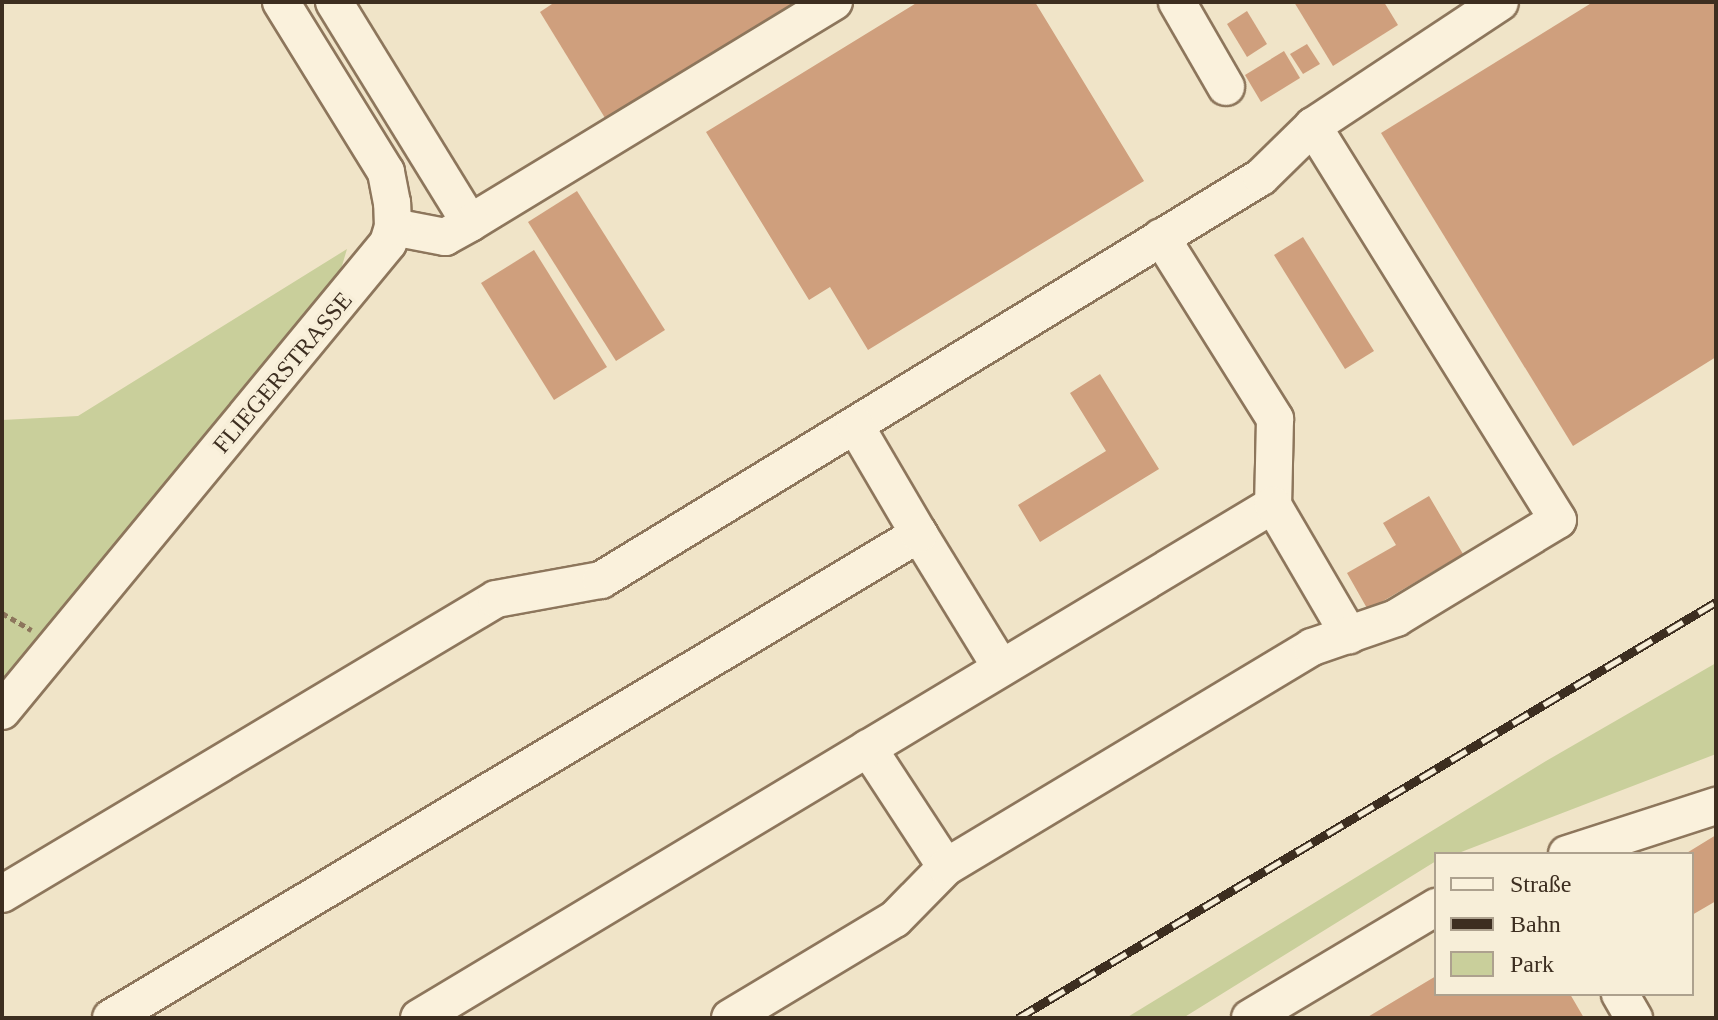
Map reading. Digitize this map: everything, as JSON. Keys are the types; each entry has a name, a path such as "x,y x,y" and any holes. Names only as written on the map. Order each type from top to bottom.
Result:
{"street":[{"path":"281,2 386,172 393,227 445,237 834,2"},
{"path":"334,2 470,223"},
{"path":"1177,2 1226,87"},
{"path":"2,894 496,599 601,580 1261,177 1313,126 1500,2"},
{"path":"730,1018 895,919 946,867 1312,647 1396,618 1558,520 1313,126"},
{"name":"FLIEGERSTRASSE","path":"2,711 377,259 388,243 393,227"},
{"path":"1161,237 1275,419 1273,505 1349,635"},
{"path":"855,425 1001,668"},
{"path":"419,1018 1273,505"},
{"path":"111,1018 919,534"},
{"path":"868,748 946,867"},
{"path":"1573,852 1716,806"},
{"path":"1250,1018 1434,908"},
{"path":"1621,996 1634,1018"}],"green space":[{"path":"347,249 333,296 2,690 2,420 78,416"},
{"path":"1716,663 1716,754 1461,852 1434,852 1434,862 1183,1018 1126,1018 1546,761"}],"building":[{"path":"555,2 795,2 605,118 540,12"},
{"path":"918,2 1035,2 1144,181 868,350 830,287 809,300 706,132"},
{"path":"1294,2 1384,2 1398,25 1333,66"},
{"path":"1593,2 1716,2 1716,357 1573,446 1381,133"},
{"path":"1247,11 1267,44 1247,57 1227,24"},
{"path":"1307,44 1320,64 1303,74 1290,54"},
{"path":"1284,51 1300,78 1261,102 1245,75"},
{"path":"577,191 665,330 616,361 528,222"},
{"path":"1303,237 1374,351 1345,369 1274,255"},
{"path":"534,250 607,367 554,400 481,283"},
{"path":"1100,374 1159,469 1040,542 1018,505 1106,451 1070,393"},
{"path":"1429,496 1463,554 1368,610 1347,573 1396,545 1383,523"},
{"path":"1716,835 1716,901 1694,914 1694,852 1688,852"},
{"path":"1434,977 1434,996 1571,996 1584,1018 1366,1018"}],"railway":[{"path":"1018,1018 1716,602"}]}
